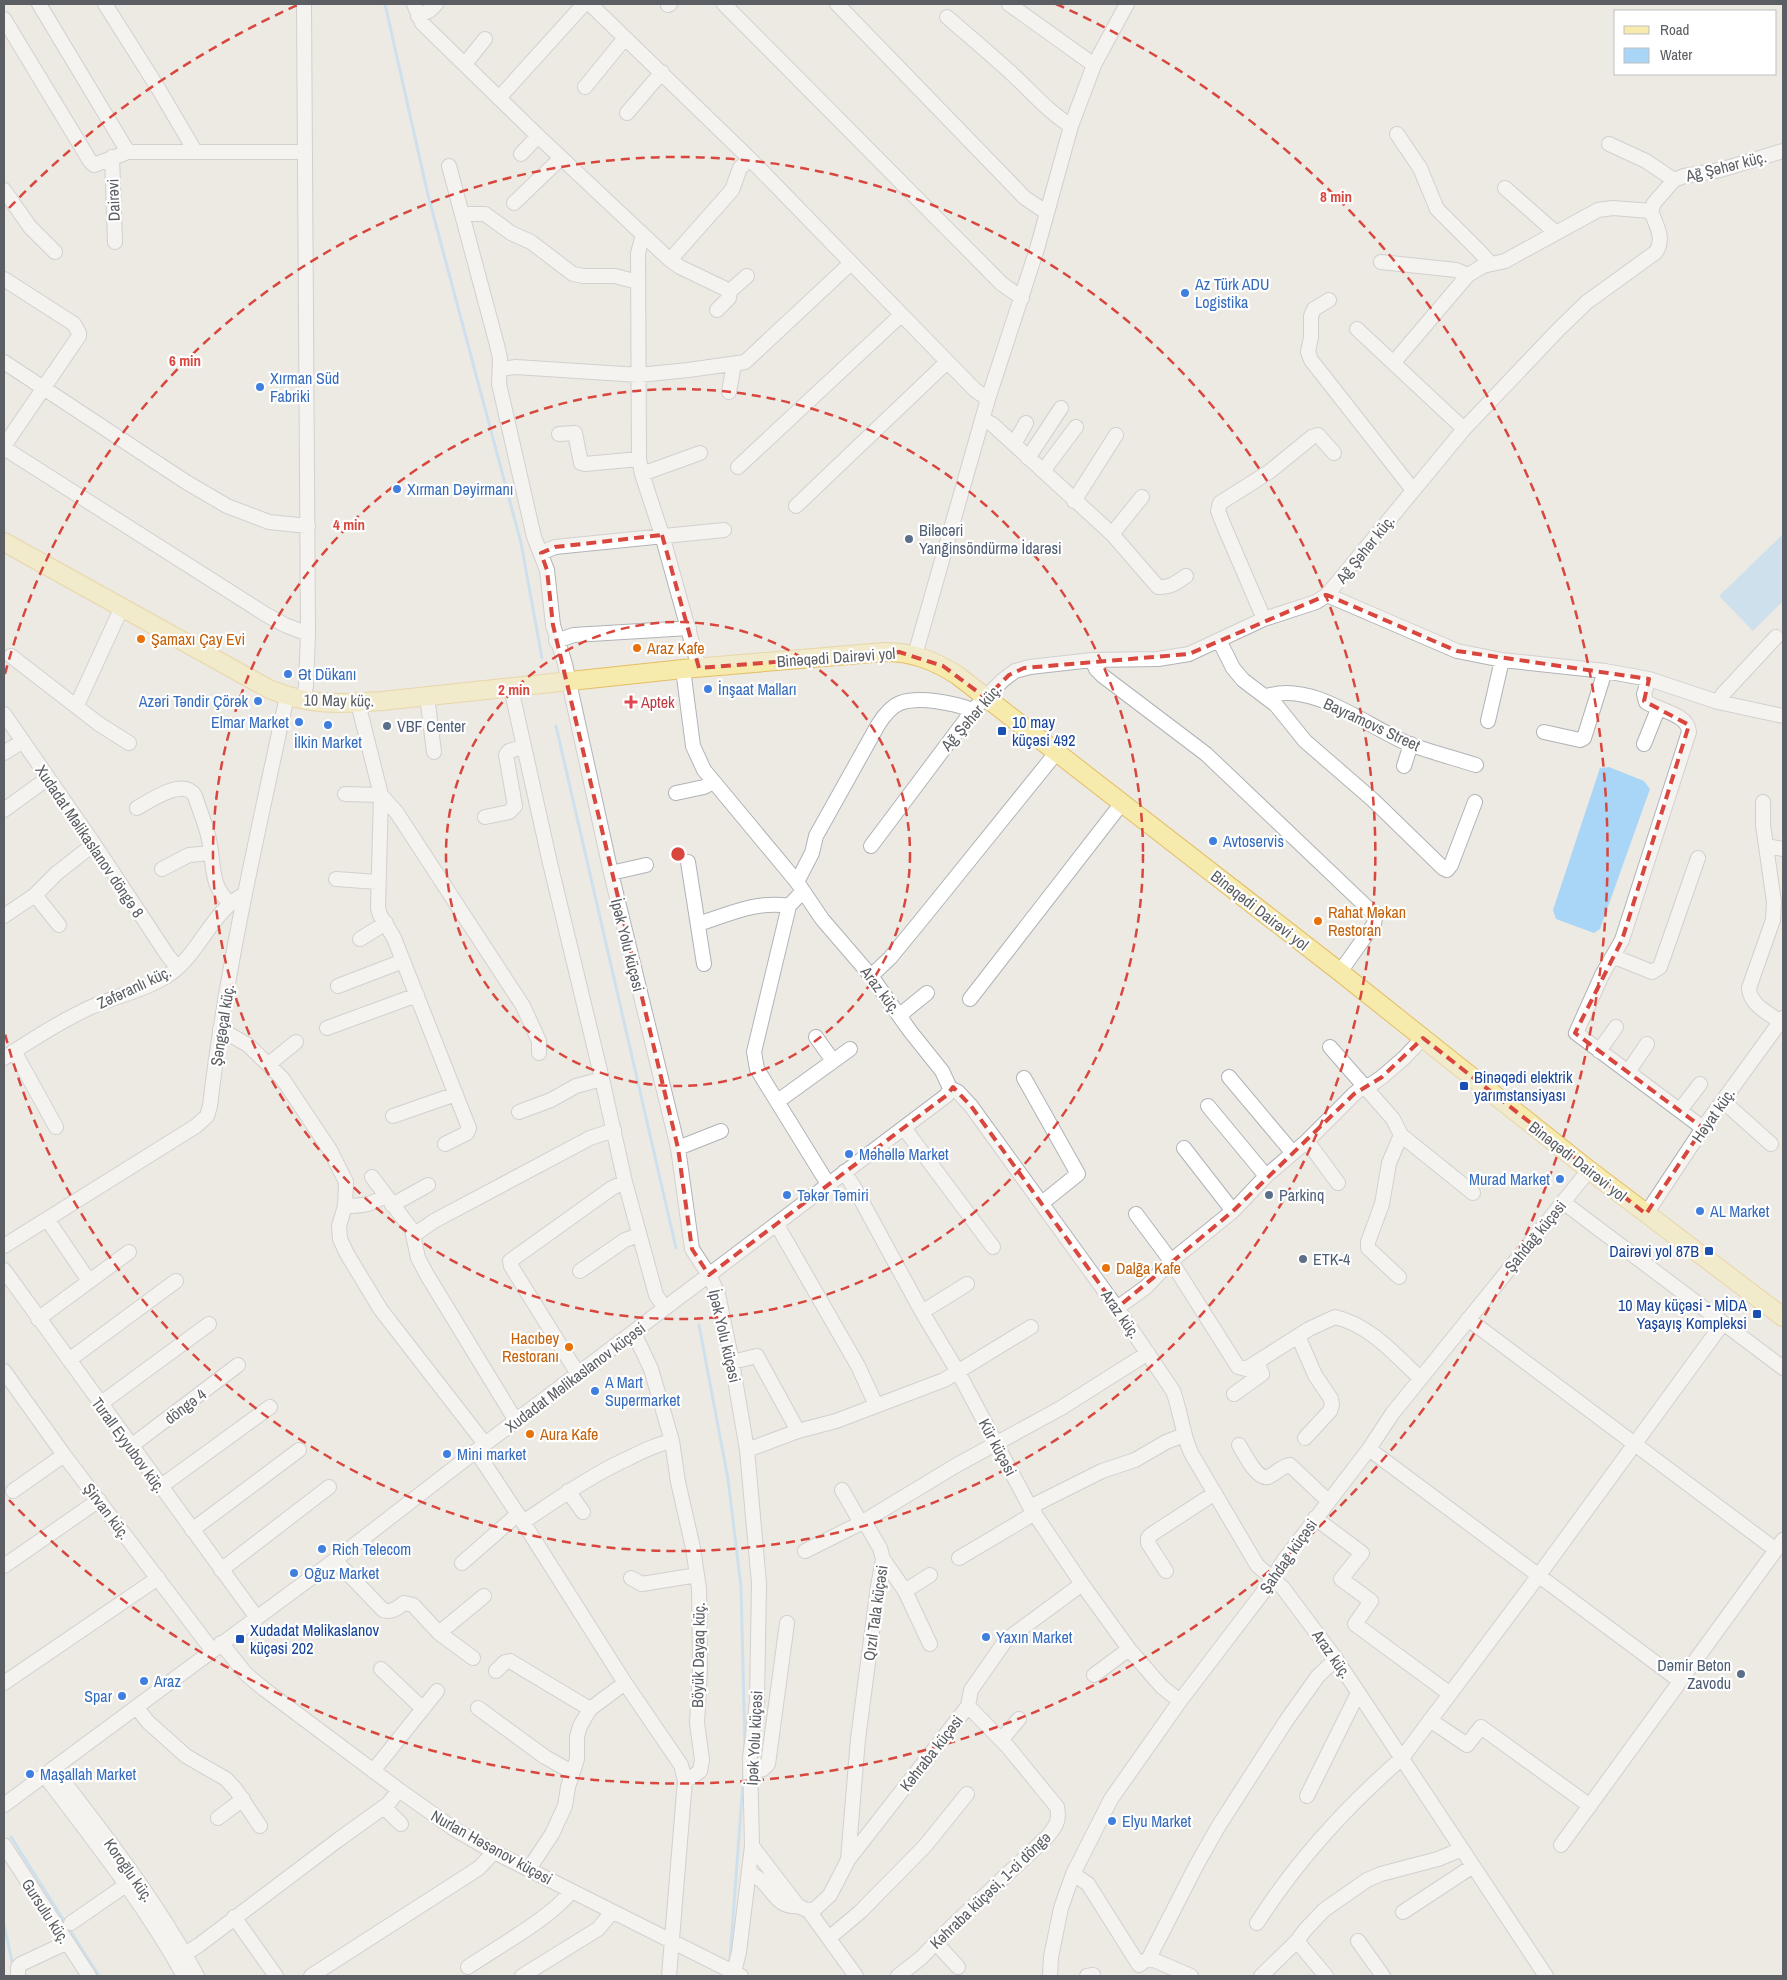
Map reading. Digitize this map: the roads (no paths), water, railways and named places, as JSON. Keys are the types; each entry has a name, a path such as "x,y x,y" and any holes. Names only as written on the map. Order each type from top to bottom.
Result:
{"main road":[{"name":"10 May küç.","path":"4,542 121,609 269,689 295,699 358,703 691,669"},
{"name":"Binəqədi Dairəvi yol","path":"691,669 884,652 916,655 943,666 1340,972 1589,1170 1783,1317"}],"street":[{"path":"39,4 128,152"},
{"path":"105,4 195,151"},
{"name":"Şəngəçal küç.","path":"4,1246 203,1121 210,1106 220,1029 245,894 295,699 306,686 308,526 304,4"},
{"path":"436,4 429,10 416,10 422,23 561,158 670,260 680,268 730,291"},
{"path":"499,98 584,4"},
{"path":"590,4 750,159 975,390 988,399"},
{"path":"724,4 995,277 1014,294 1022,298"},
{"path":"837,4 1025,198 1046,212"},
{"path":"1010,4 1094,65"},
{"path":"916,655 988,399 1022,298 1071,126 1094,65 1127,4"},
{"path":"947,17 1010,72 1044,106 1071,126"},
{"path":"4,19 94,165 128,152 305,152"},
{"path":"585,87 625,38"},
{"path":"465,64 484,40"},
{"path":"627,113 662,72"},
{"path":"1398,134 1420,168 1437,209 1490,263"},
{"path":"521,154 538,136"},
{"path":"1609,144 1646,161 1674,180"},
{"name":"Ağ Şəhər küç.","path":"871,846 972,710 1016,670 1092,660 1158,659 1189,654 1264,619 1316,602 1327,595 1464,429 1558,329 1587,302 1656,252 1661,244 1661,238 1650,211 1654,203 1674,180 1684,176 1720,170 1783,151"},
{"name":"Dairəvi","path":"112,157 115,242"},
{"path":"514,203 561,158"},
{"path":"670,260 732,190 740,168 750,159"},
{"name":"İpək Yolu küçəsi","path":"449,166 497,345 500,369 499,384 534,537 547,570 556,641 568,682 611,873 678,1148 692,1249 709,1274 718,1294 747,1450 759,1583 756,1702 750,1773 752,1846 736,1975"},
{"path":"1505,188 1556,233"},
{"path":"4,190 30,227 55,252"},
{"path":"1394,362 1468,275 1490,263 1498,263 1505,260 1598,210 1613,208 1650,211"},
{"path":"463,214 485,214 510,233 531,242 573,274 615,276 638,282"},
{"name":"Araz küç.","path":"643,235 638,253 639,459 689,628 693,746 699,761 713,782 871,976 910,1031 942,1071 950,1088 964,1097 1148,1352 1173,1391 1184,1435 1192,1452 1257,1565 1283,1588 1336,1659 1546,1976"},
{"path":"1381,262 1456,270 1468,275"},
{"path":"500,369 516,367 639,375 734,364 750,359 851,263"},
{"path":"717,310 729,298 730,291 748,276"},
{"path":"4,280 74,324 79,333 79,336 4,447 265,614 308,634"},
{"path":"1329,300 1314,309 1311,316 1311,337 1308,352 1311,360 1412,490"},
{"path":"738,467 902,314"},
{"path":"1357,329 1464,429"},
{"path":"4,362 186,482 227,506 269,522 308,526"},
{"path":"796,506 947,362"},
{"path":"729,392 734,364"},
{"path":"1028,458 1061,408"},
{"path":"983,419 992,424 1112,534 1158,587 1167,588 1186,576"},
{"path":"1014,444 1026,423"},
{"path":"1043,471 1076,427"},
{"path":"558,434 575,433 581,462 586,464 639,459"},
{"path":"1074,500 1116,435"},
{"path":"1264,619 1218,511 1220,503 1269,472 1312,437 1318,435 1334,453"},
{"path":"642,474 700,453"},
{"path":"1112,534 1142,497"},
{"path":"541,552 555,547 724,530"},
{"path":"1327,595 1457,651 1502,660 1605,671 1648,679 1718,702 1783,716"},
{"path":"77,705 121,609"},
{"path":"556,641 574,635 689,628"},
{"path":"1718,702 1723,694 1776,637"},
{"path":"1218,640 1233,668 1243,680 1267,696 1305,741 1447,870 1451,865 1475,802"},
{"path":"11,656 77,705 99,724 129,743"},
{"path":"1092,660 1096,669 1103,676 1206,754 1372,912 1375,918 1374,924 1340,972"},
{"path":"1488,721 1502,660"},
{"path":"1544,732 1580,740 1584,738 1605,671"},
{"path":"1648,679 1644,698 1646,702 1684,719 1689,725 1689,732 1622,940 1602,975 1576,1031 1578,1036 1703,1128"},
{"path":"511,688 625,1182 656,1295 665,1308"},
{"name":"Bayramovs Street","path":"1267,696 1298,694 1318,698 1411,744 1476,765"},
{"path":"427,696 434,752"},
{"path":"828,1184 757,1069 754,1052 789,906 799,887 812,853 816,836 887,712 899,703 940,701 972,710"},
{"path":"358,703 381,795 378,908 394,938 470,1128 467,1133 445,1144"},
{"path":"1644,744 1658,709"},
{"name":"Xudadat Məlikaslanov döngə 8","path":"4,714 94,844 168,956 178,967"},
{"path":"4,753 23,741"},
{"path":"1404,766 1411,744"},
{"path":"485,817 510,812 515,806 506,755 509,751 524,747"},
{"path":"871,976 890,958 1056,753"},
{"path":"4,810 48,778"},
{"path":"676,793 704,787 713,782"},
{"path":"137,808 173,790 185,788 192,790 208,834 212,869 217,889 230,903"},
{"path":"345,794 381,795 402,821 524,1006 539,1041 539,1053"},
{"path":"1763,802 1762,826 1774,902 1773,920 1749,988 1749,996 1753,1002 1782,1020"},
{"path":"970,998 1122,803"},
{"path":"4,916 36,895 57,873 94,844"},
{"path":"1766,846 1783,849"},
{"path":"162,869 189,856 202,852 211,853"},
{"path":"1612,958 1620,959 1652,972 1660,967 1698,858"},
{"path":"688,862 704,964"},
{"path":"611,873 646,865"},
{"path":"336,879 378,882"},
{"name":"Zəfəranlı küç.","path":"9,1055 71,1017 163,978 178,967 230,903 245,894"},
{"path":"36,895 59,925"},
{"path":"698,924 761,904 777,903 789,906"},
{"path":"360,939 386,923"},
{"path":"338,986 403,961"},
{"path":"900,1015 927,993"},
{"path":"327,1028 417,995"},
{"name":"Həyat küç.","path":"1646,1214 1703,1128 1782,1020"},
{"path":"1599,1051 1616,1027"},
{"path":"220,1029 248,1045 269,1064 296,1097 330,1150 346,1182 345,1206 339,1226 340,1239 362,1280 381,1310 481,1448 521,1518 625,1683 681,1765 685,1780 670,1942 669,1976"},
{"path":"816,1037 833,1061"},
{"path":"1117,1308 1146,1287 1171,1261 1233,1211 1266,1176 1364,1086 1372,1084 1382,1076 1404,1058 1423,1038"},
{"path":"269,1064 296,1042"},
{"path":"1628,1072 1647,1044"},
{"path":"1330,1047 1393,1119 1401,1134 1473,1193"},
{"path":"778,1101 850,1049"},
{"path":"9,1055 56,1127"},
{"path":"1229,1077 1292,1152"},
{"path":"1024,1078 1078,1174 1042,1203"},
{"path":"519,1112 551,1100 576,1086 602,1079"},
{"path":"1680,1110 1700,1084"},
{"name":"Xudadat Məlikaslanov küçəsi","path":"4,1805 335,1560 947,1095 950,1088"},
{"path":"393,1116 456,1094"},
{"path":"1723,1101 1771,1144"},
{"path":"1208,1106 1266,1176"},
{"path":"904,1128 992,1247"},
{"path":"414,1235 434,1221 590,1138 614,1130"},
{"path":"678,1148 722,1131"},
{"path":"1399,1277 1368,1248 1368,1242 1384,1197 1389,1163 1401,1134"},
{"path":"1306,1141 1338,1183"},
{"path":"1184,1148 1233,1211"},
{"name":"Şahdağ küçəsi","path":"1050,1976 1051,1956 1061,1908 1073,1874 1111,1799 1180,1701 1315,1518 1369,1449 1386,1422 1589,1170"},
{"name":"Kür küçəsi","path":"844,1172 922,1312 958,1372 1033,1510 1082,1584 1129,1649 1149,1674 1180,1701"},
{"path":"372,1177 414,1235 418,1258 427,1275 516,1421"},
{"path":"578,1374 511,1266 510,1261 612,1188 625,1182"},
{"path":"345,1206 364,1206 389,1200 428,1185"},
{"path":"1563,1202 1783,1368"},
{"path":"1136,1214 1171,1261 1238,1367 1246,1369 1298,1336 1335,1317 1344,1319 1370,1333 1420,1378"},
{"path":"47,1219 89,1281"},
{"path":"777,1224 858,1366 876,1405"},
{"path":"580,1271 625,1240 639,1235"},
{"path":"38,1318 129,1252"},
{"name":"Turall Eyyubov küç.","path":"4,1270 256,1618"},
{"path":"68,1360 176,1282"},
{"path":"922,1312 967,1284"},
{"path":"1468,1319 1634,1444 1780,1545 1561,1845"},
{"path":"1257,1923 1275,1896 1314,1846 1402,1758 1539,1575 1723,1323"},
{"path":"100,1404 209,1324"},
{"path":"747,1450 798,1431 836,1421 944,1380 1031,1327"},
{"name":"Böyük Dayaq küç.","path":"634,1333 651,1369 672,1441 678,1482 697,1575 700,1605 700,1669 697,1723 702,1760 700,1771 685,1780"},
{"path":"1298,1336 1316,1375 1331,1399 1332,1405 1330,1411 1305,1438"},
{"path":"805,1551 863,1522 955,1466 1061,1408 1148,1352"},
{"path":"732,1362 752,1356 757,1356 761,1359 798,1431"},
{"path":"1234,1394 1262,1374 1257,1362"},
{"name":"döngə 4","path":"131,1446 238,1365"},
{"name":"Şirvan küç.","path":"4,1372 64,1456 158,1578 217,1646"},
{"path":"160,1487 270,1407"},
{"path":"959,1558 1033,1510 1102,1471 1136,1460 1166,1442 1184,1435"},
{"path":"462,1563 521,1518 607,1468 654,1446 672,1441"},
{"path":"1239,1445 1257,1472 1263,1477 1268,1477 1284,1466 1290,1466 1328,1501"},
{"path":"1369,1449 1680,1681"},
{"path":"192,1530 299,1450"},
{"path":"13,1491 64,1456"},
{"path":"221,1570 329,1487"},
{"name":"Qızıl Tala küçəsi","path":"842,1490 880,1548 883,1559 874,1610 858,1739 848,1860"},
{"path":"568,1491 582,1512"},
{"path":"1166,1570 1148,1543 1148,1538 1215,1493"},
{"path":"4,1566 99,1500"},
{"path":"1315,1518 1362,1553 1342,1579 1371,1601 1355,1624 1450,1694"},
{"path":"883,1559 905,1591 930,1644"},
{"path":"335,1560 383,1610 393,1611 404,1603 413,1605 439,1633 473,1658"},
{"path":"631,1578 642,1584 697,1575"},
{"path":"905,1591 930,1575"},
{"path":"4,1682 158,1578"},
{"name":"Kəhraba küçəsi","path":"803,1909 815,1909 830,1895 848,1860 968,1706 971,1690 1006,1640 1082,1584"},
{"path":"439,1633 484,1596"},
{"path":"750,1773 763,1769 768,1764 788,1623"},
{"name":"Nurlan Həsənov küçəsi","path":"217,1646 256,1682 435,1817 494,1852 736,1975"},
{"path":"1094,1675 1129,1649"},
{"path":"1144,1966 1218,1827 1286,1721 1318,1676 1336,1659"},
{"path":"496,1671 505,1662 510,1661 590,1709"},
{"path":"381,1669 423,1709"},
{"path":"529,1869 560,1818 578,1753 577,1737 580,1726 590,1709 625,1683"},
{"path":"373,1771 437,1691"},
{"path":"1308,1796 1358,1693"},
{"name":"Kəhraba küçəsi, 1-ci döngə","path":"898,1976 936,1944 951,1927 1047,1837 1057,1824 1059,1816 1057,1807 1001,1740 968,1706"},
{"path":"136,1708 165,1738 186,1756 226,1779 243,1799 260,1826"},
{"path":"478,1708 545,1758 572,1772"},
{"path":"1001,1740 1019,1719"},
{"path":"1430,1720 1467,1745 1481,1727 1590,1806"},
{"name":"Koroğlu küç.","path":"49,1773 126,1885 184,1976"},
{"name":"Koroğlu küç.","path":"49,1773 121,1857 185,1954 197,1976"},
{"path":"185,1954 384,1807 399,1790"},
{"path":"829,1938 860,1912 925,1846 968,1794"},
{"path":"218,1818 243,1799"},
{"path":"384,1807 401,1824"},
{"name":"Gursulu küç.","path":"4,1845 89,1976"},
{"path":"752,1846 829,1938 856,1976"},
{"path":"1261,1976 1298,1941 1305,1930 1324,1910 1367,1880 1381,1874 1448,1856 1462,1849"},
{"path":"311,1976 480,1868 494,1852"},
{"path":"1403,1912 1473,1866"},
{"path":"749,1873 763,1880 782,1903 803,1909"},
{"path":"1073,1874 1088,1884 1144,1966 1191,1976"},
{"path":"71,1923 126,1885"},
{"path":"468,1968 549,1912 571,1891"},
{"path":"522,1976 598,1929 612,1912"},
{"path":"234,1917 276,1976"},
{"path":"1298,1941 1326,1976"},
{"path":"1358,1941 1383,1976"},
{"path":"18,1976 18,1967 21,1964 66,1943"},
{"path":"936,1944 958,1967"}],"water":[{"path":"1783,534 1783,601 1753,631 1719,596"},
{"path":"1609,767 1644,781 1650,789 1600,929 1594,933 1556,919 1553,910 1600,768"}],"waterway":[{"path":"385,4 428,195 521,543 542,658"},
{"path":"556,726 676,1248"},
{"path":"699,1325 728,1479 741,1587 745,1747"},
{"path":"730,1959 744,1768"},
{"path":"11,1837 99,1976"},
{"path":"4,1925 13,1966"}],"place":[{"name":"Az Türk ADU Logistika","path":"1185,293"},
{"name":"Xırman Süd Fabriki","path":"260,387"},
{"name":"Xırman Dəyirmanı","path":"397,489"},
{"name":"Biləcəri Yanğinsöndürmə İdarəsi","path":"909,539"},
{"name":"Şamaxı Çay Evi","path":"141,639"},
{"name":"Araz Kafe","path":"637,648"},
{"name":"Ət Dükanı","path":"288,674"},
{"name":"İnşaat Malları","path":"708,689"},
{"name":"Azəri Təndir Çörək","path":"258,701"},
{"name":"Aptek","path":"631,702"},
{"name":"Elmar Market","path":"299,722"},
{"name":"İlkin Market","path":"328,725"},
{"name":"VBF Center","path":"387,726"},
{"name":"10 may küçəsi 492","path":"1002,731"},
{"name":"Avtoservis","path":"1213,841"},
{"name":"Rahat Məkan Restoran","path":"1318,921"},
{"name":"Binəqədi elektrik yarımstansiyası","path":"1464,1086"},
{"name":"Məhəllə Market","path":"849,1154"},
{"name":"Murad Market","path":"1560,1179"},
{"name":"Təkər Təmiri","path":"787,1195"},
{"name":"Parkinq","path":"1269,1195"},
{"name":"AL Market","path":"1700,1211"},
{"name":"Dairəvi yol 87B","path":"1709,1251"},
{"name":"ETK-4","path":"1303,1259"},
{"name":"Dalğa Kafe","path":"1106,1268"},
{"name":"10 May küçəsi - MİDA Yaşayış Kompleksi","path":"1757,1314"},
{"name":"Hacıbey Restoranı","path":"569,1347"},
{"name":"A Mart Supermarket","path":"595,1391"},
{"name":"Aura Kafe","path":"530,1434"},
{"name":"Mini market","path":"447,1454"},
{"name":"Rich Telecom","path":"322,1549"},
{"name":"Oğuz Market","path":"294,1573"},
{"name":"Yaxın Market","path":"986,1637"},
{"name":"Xudadat Məlikaslanov küçəsi 202","path":"240,1639"},
{"name":"Dəmir Beton Zavodu","path":"1741,1674"},
{"name":"Araz","path":"144,1681"},
{"name":"Spar","path":"122,1696"},
{"name":"Maşallah Market","path":"30,1774"},
{"name":"Elyu Market","path":"1112,1821"}]}
